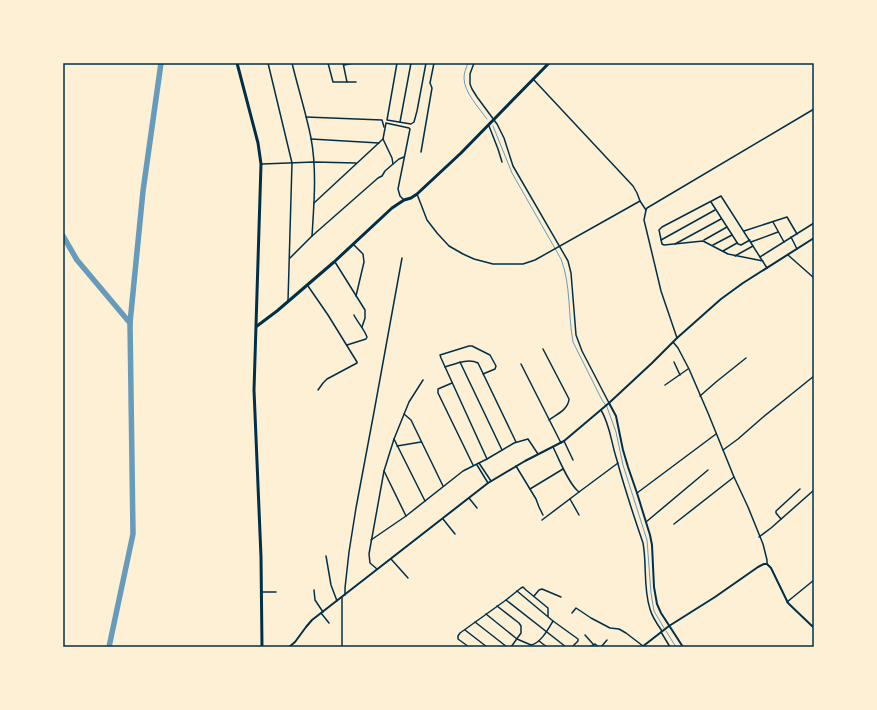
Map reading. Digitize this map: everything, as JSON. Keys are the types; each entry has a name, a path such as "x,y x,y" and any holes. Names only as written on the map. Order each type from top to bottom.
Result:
{"main road":[{"path":"237,63 258,143 261,164 254,390 262,647"},
{"path":"257,326 274,314 334,262 392,208 417,194 461,153 549,63"}],"street":[{"path":"268,63 292,163 288,301"},
{"path":"292,63 311,139 314,162 312,236"},
{"path":"328,63 333,82 356,82"},
{"path":"347,82 344,64 354,63"},
{"path":"397,63 387,120 411,124 414,122 417,111 426,63"},
{"path":"400,122 411,63"},
{"path":"421,152 432,88 430,83 434,63"},
{"path":"474,63 470,74 470,84 472,89 497,124 502,133 514,166 559,247 566,255 569,266 578,342 616,416 628,468 651,539 656,599 659,608 669,626 683,647"},
{"path":"533,79 633,186 646,210"},
{"path":"677,338 661,291 644,220 647,208 814,109"},
{"path":"306,117 382,120 385,129"},
{"path":"314,203 383,139 386,123 410,129 398,189 400,196 404,200"},
{"path":"488,125 492,132 502,162"},
{"path":"311,139 379,143"},
{"path":"383,139 392,158 393,164"},
{"path":"290,258 312,236 382,176 385,171 399,159 404,157"},
{"path":"261,164 314,162 356,163"},
{"path":"417,194 427,220 450,246 468,257 493,264 523,264 535,260 640,201"},
{"path":"727,227 703,241 664,246 662,244 659,232 660,228 721,196 767,268"},
{"path":"710,202 738,244 741,245 778,232"},
{"path":"661,240 716,210"},
{"path":"744,231 787,218 797,234"},
{"path":"674,245 721,219"},
{"path":"773,222 784,242"},
{"path":"760,257 814,223"},
{"path":"713,245 732,235"},
{"path":"791,237 797,249"},
{"path":"291,647 306,627 322,613 490,482 516,466 562,442 606,406 720,299 814,238"},
{"path":"703,241 728,254 762,261"},
{"path":"723,251 737,243"},
{"path":"353,244 363,254 364,262 356,296"},
{"path":"735,256 753,246"},
{"path":"788,255 814,278"},
{"path":"345,595 349,552 356,508 402,258"},
{"path":"334,262 365,310 365,318 362,327"},
{"path":"307,285 328,315 357,363 327,379 322,383 318,390"},
{"path":"347,345 367,338 362,327 358,324 354,316"},
{"path":"674,342 689,369 748,507 766,556 767,564 771,568 787,602 812,626 814,626"},
{"path":"483,374 495,369 496,366 490,355 472,346 440,355 487,459"},
{"path":"543,349 569,398 568,404 565,408 549,420"},
{"path":"700,396 746,358"},
{"path":"445,367 460,362 471,361 478,363 516,442"},
{"path":"460,362 502,450"},
{"path":"674,362 680,375"},
{"path":"521,364 549,420 573,460"},
{"path":"665,385 689,369"},
{"path":"723,450 814,376"},
{"path":"378,570 370,563 369,554 384,471 394,439 409,402 423,380"},
{"path":"452,383 438,389 438,393 473,465"},
{"path":"601,410 609,429 643,543 649,605 655,620 670,647"},
{"path":"404,414 411,420 443,486"},
{"path":"637,493 716,433"},
{"path":"394,439 425,501"},
{"path":"371,540 406,516 463,471 516,442 528,439 538,455"},
{"path":"397,446 422,442"},
{"path":"553,447 563,469 575,489 579,492"},
{"path":"479,463 490,482"},
{"path":"542,520 618,463"},
{"path":"476,464 490,482"},
{"path":"516,466 544,515"},
{"path":"530,489 563,469"},
{"path":"646,522 708,470"},
{"path":"384,471 406,516"},
{"path":"674,524 734,477"},
{"path":"781,519 776,511 800,489"},
{"path":"759,536 772,528 814,490"},
{"path":"469,498 477,508"},
{"path":"570,499 580,515"},
{"path":"443,519 455,534"},
{"path":"326,556 331,584 337,601"},
{"path":"391,559 408,578"},
{"path":"572,613 577,608 591,618 610,628 619,629 626,633 643,647 669,626 715,598 758,566 767,564"},
{"path":"787,602 814,580"},
{"path":"469,647 458,639 459,634 523,587 548,608 548,616"},
{"path":"534,596 539,590 542,589 561,596"},
{"path":"314,590 315,600 329,623"},
{"path":"517,591 553,621 578,639 572,647"},
{"path":"261,592 276,592"},
{"path":"342,597 342,647"},
{"path":"506,600 566,647"},
{"path":"497,606 521,626 521,633 511,647"},
{"path":"486,614 517,639 531,646 539,641 553,621"},
{"path":"475,622 507,647"},
{"path":"465,630 487,647"},
{"path":"585,635 593,644 600,647 608,640"},
{"path":"539,641 547,647"},
{"path":"590,647 593,644"}],"waterway":[{"path":"109,647 133,534 130,323 143,191 161,63"},
{"path":"468,63 464,76 466,89 472,100 487,119"},
{"path":"493,126 512,173 561,259 568,290 573,342 607,407 616,432 623,465 647,540 651,593 654,611 664,628"},
{"path":"63,236 77,260 130,323"},
{"path":"666,631 676,647"}]}
